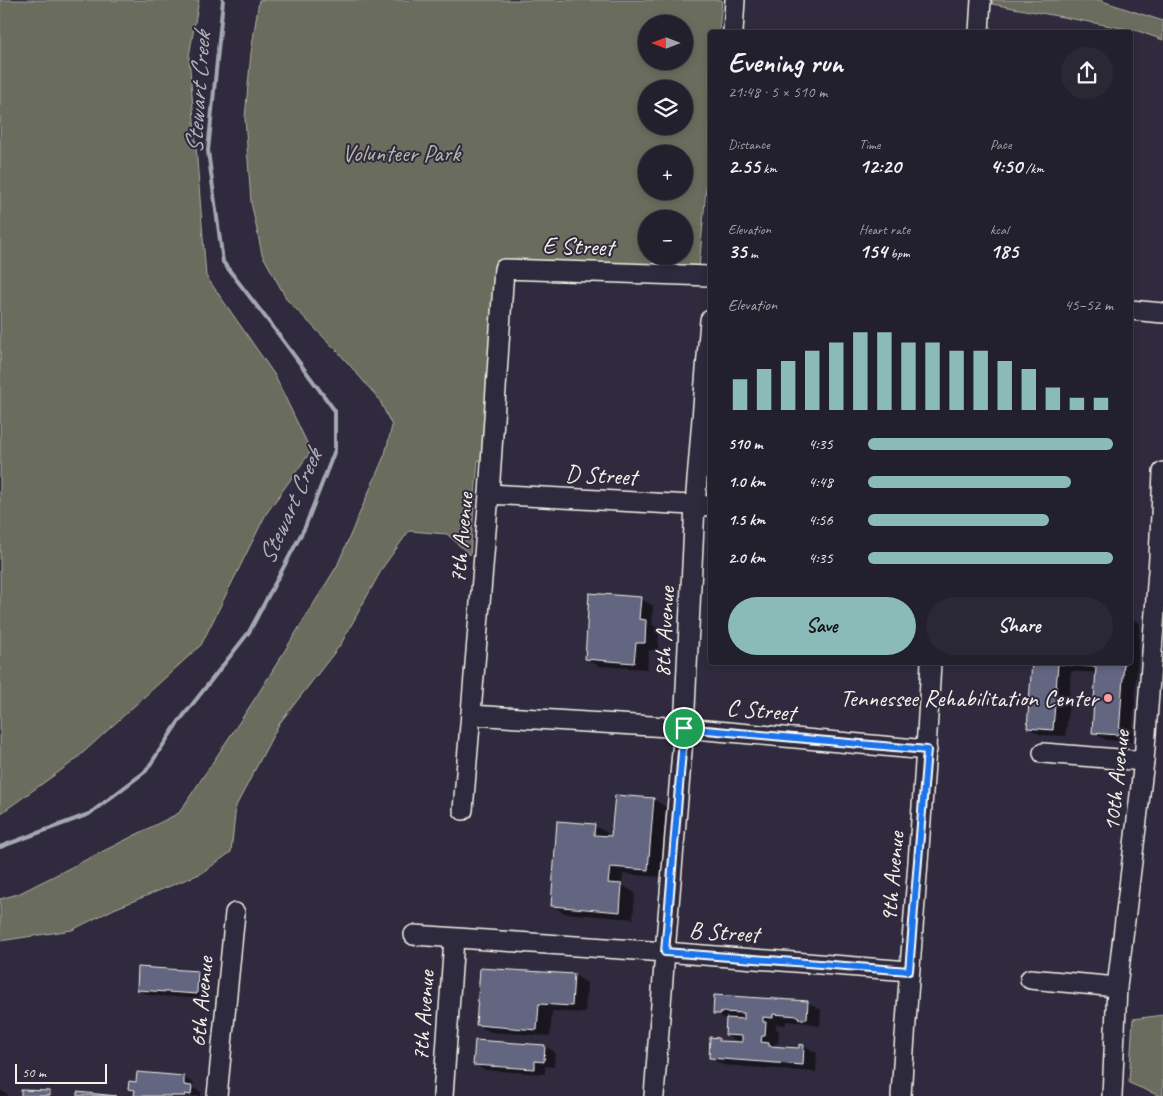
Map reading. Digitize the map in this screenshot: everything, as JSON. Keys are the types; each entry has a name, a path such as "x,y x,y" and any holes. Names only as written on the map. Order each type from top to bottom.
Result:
{"street":[{"path":"733,30 735,0"},
{"path":"980,30 981,0"},
{"name":"E Street","path":"504,269 708,276"},
{"name":"7th Avenue","path":"463,810 489,494 504,269"},
{"path":"1133,310 1163,313"},
{"name":"8th Avenue","path":"654,1096 702,506 708,366"},
{"name":"10th Avenue","path":"1112,1096 1116,987 1144,761 1159,557 1163,472"},
{"name":"D Street","path":"489,494 702,506"},
{"name":"9th Avenue","path":"901,1096 927,750 931,665"},
{"name":"C Street","path":"471,715 684,728 927,750"},
{"path":"1043,753 1144,761"},
{"name":"6th Avenue","path":"217,1096 235,913"},
{"name":"B Street","path":"414,935 909,971"},
{"name":"7th Avenue","path":"443,1096 454,938"},
{"path":"1030,980 1116,987"}],"green space":[{"path":"0,0 199,0 189,56 206,276 274,374 311,451 266,514 201,645 74,761 0,814"},
{"name":"Volunteer Park","path":"259,0 722,0 719,30 708,30 708,165 699,269 512,259 507,289 495,461 478,460 470,555 447,534 409,531 383,567 341,644 279,724 236,806 231,852 202,873 114,909 72,930 0,941 0,899 18,894 179,813 258,694 337,566 385,454 392,426 379,399 339,353 287,300 262,254 251,202 245,118 251,53"},
{"path":"993,0 1099,0 1163,21 1163,40 1138,31 992,4"},
{"path":"1163,1015 1163,1096 1160,1096 1129,1083 1133,1019"}],"building":[{"path":"589,593 641,597 639,619 646,620 645,643 636,643 634,663 585,659"},
{"name":"Tennessee Rehabilitation Center","path":"1032,665 1058,665 1053,730 1027,728"},
{"name":"Tennessee Rehabilitation Center","path":"1071,665 1124,665 1119,735 1092,733 1096,667"},
{"path":"615,795 654,798 648,870 610,867 608,883 622,884 620,912 551,906 557,821 595,824 594,835 611,836"},
{"path":"138,967 198,971 197,994 137,990"},
{"path":"480,968 574,974 572,1006 539,1004 537,1030 476,1025"},
{"path":"714,995 808,1001 807,1019 799,1019 798,1016 773,1014 773,1018 763,1017 763,1022 766,1022 765,1036 762,1036 761,1042 769,1043 769,1046 799,1048 799,1044 804,1045 803,1065 709,1058 710,1037 719,1038 719,1041 742,1042 742,1036 725,1035 726,1018 744,1019 744,1013 721,1012 721,1014 713,1014"},
{"path":"475,1040 545,1045 544,1062 535,1061 535,1069 473,1065"},
{"path":"137,1072 184,1076 184,1085 192,1086 191,1095 134,1096 135,1090 128,1089 129,1081 136,1082"},
{"path":"21,1090 50,1091 50,1096 21,1096"},
{"path":"77,1092 117,1096 77,1096"}],"waterway":[{"name":"Stewart Creek","path":"0,847 89,814 146,771 177,724 249,632 305,527 335,450 335,411 223,262 208,151 223,0"}],"place":[{"name":"Tennessee Rehabilitation Center","path":"1108,698"}],"route":[{"path":"684,728 927,750 909,971 665,952 684,728"}]}
